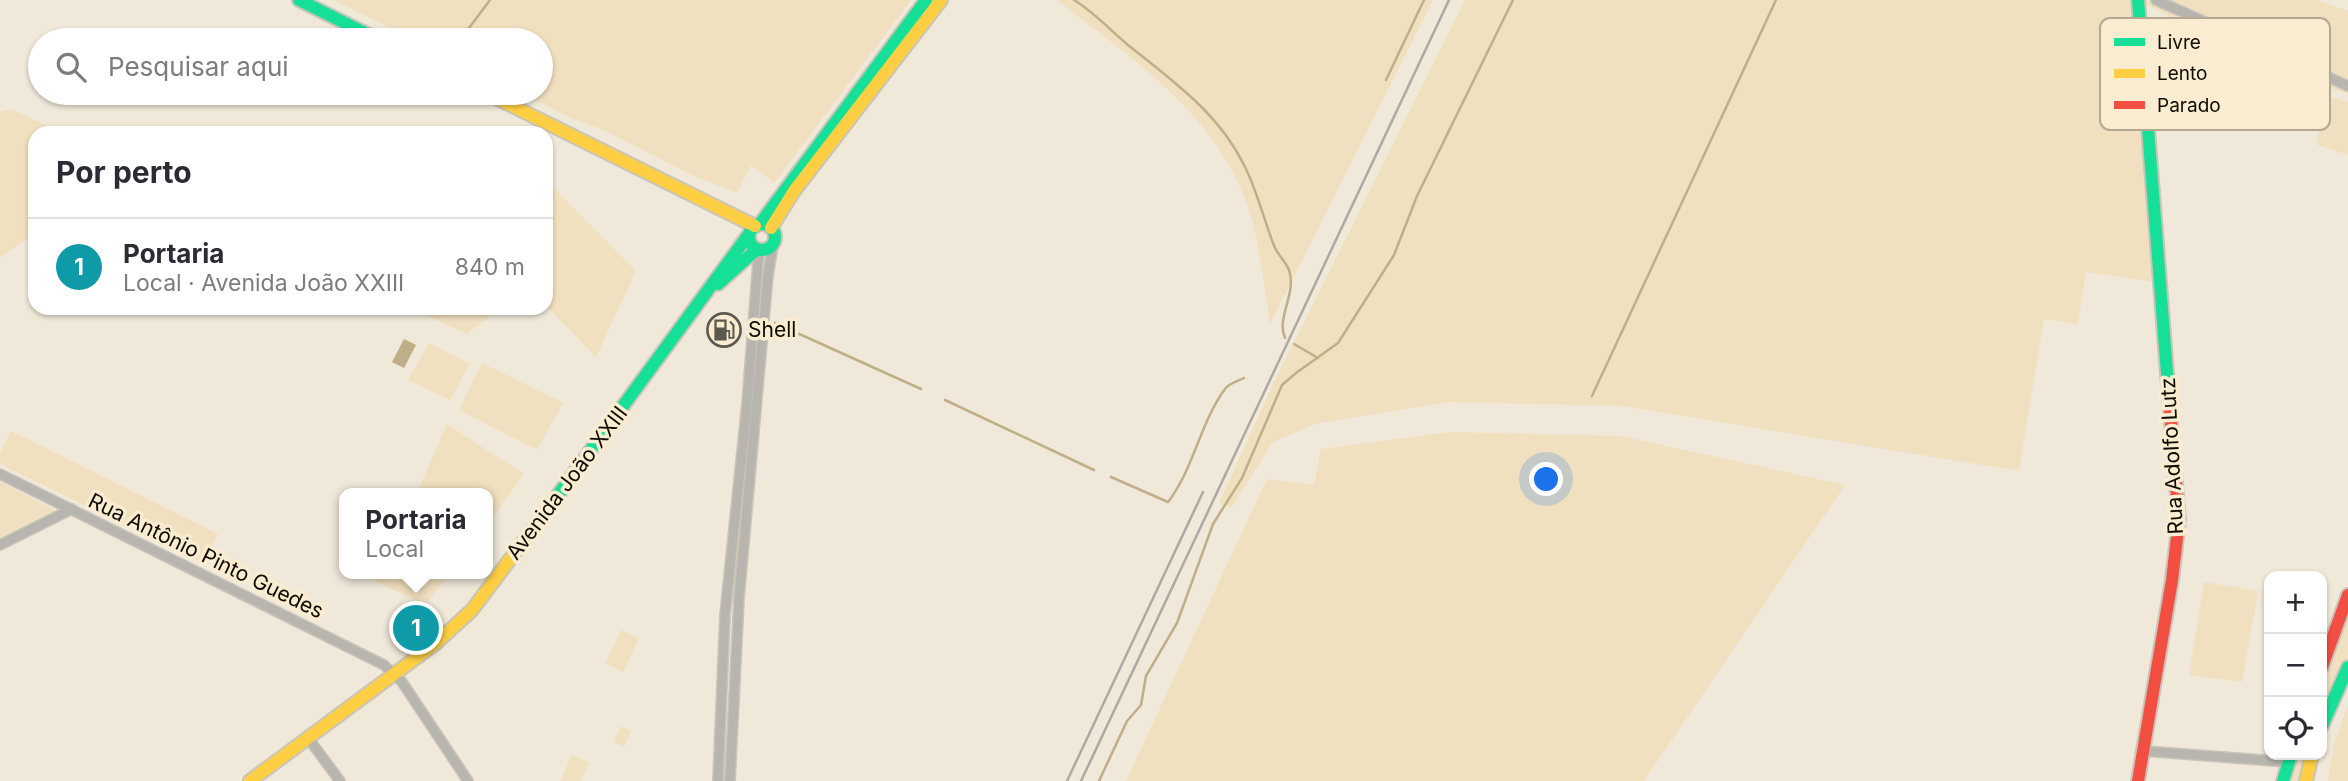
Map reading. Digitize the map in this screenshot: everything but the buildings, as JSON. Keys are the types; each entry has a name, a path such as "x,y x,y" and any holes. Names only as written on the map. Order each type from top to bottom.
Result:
{"main road":[{"path":"299,0 355,28"},
{"name":"Avenida João XXIII","path":"702,298 758,249 768,248 762,230 776,200 926,0"},
{"name":"Avenida João XXIII","path":"250,781 451,631 472,611 702,298 794,191 941,0"},
{"name":"Rua Adolfo Lutz","path":"2138,0 2140,18"},
{"path":"510,105 552,126"},
{"path":"553,126 762,230 749,241 758,249"},
{"name":"Rua Adolfo Lutz","path":"2138,781 2172,580 2179,520 2149,130"},
{"path":"2327,653 2348,595"},
{"path":"2327,715 2348,667"},
{"path":"2283,781 2288,760"},
{"path":"2306,781 2311,760"}],"street":[{"path":"2156,0 2196,18"},
{"path":"2330,78 2348,86"},
{"path":"730,781 739,598 768,275 762,230"},
{"path":"718,781 725,615 747,404 758,249"},
{"name":"Rua Antônio Pinto Guedes","path":"0,474 379,662 394,673"},
{"path":"0,545 72,509"},
{"path":"394,673 468,781"},
{"path":"308,738 340,781"},
{"path":"2144,751 2264,757"}],"shaded area":[{"path":"333,0 911,0 774,183 751,165 737,193 696,177 603,130 545,105 553,105 553,28 390,28"},
{"path":"1057,0 1433,0 1270,324 1252,221 1241,189 1226,159 1207,132 1161,83"},
{"path":"1465,0 2133,0 2134,18 2100,18 2100,130 2143,130 2155,282 2086,272 2078,324 2044,319 2019,471 1622,406 1450,402 1318,423 1273,442 1231,508 1219,503 1273,384"},
{"path":"2141,0 2317,0 2348,11 2348,94 2330,88 2330,18 2175,18 2142,3"},
{"path":"2331,97 2348,102 2348,155 2317,145 2319,130 2330,130"},
{"path":"11,109 46,125 28,126 28,238 0,258 0,112"},
{"path":"553,187 636,271 596,357 553,313"},
{"path":"426,315 491,315 467,334"},
{"path":"404,339 416,345 404,368 392,362"},
{"path":"429,343 470,364 450,400 408,380"},
{"path":"482,363 563,403 537,450 459,410"},
{"path":"447,424 524,474 493,516 493,488 419,488"},
{"path":"11,431 218,534 203,563 0,464 0,453"},
{"path":"1450,432 1621,436 1845,485 1644,781 1126,781 1267,479 1314,485 1321,449"},
{"path":"0,482 56,511 0,539"},
{"path":"371,579 445,579 425,605"},
{"path":"2204,582 2258,591 2242,682 2189,675"},
{"path":"2348,613 2348,658 2327,702 2327,671"},
{"path":"621,630 639,638 623,672 605,663"},
{"path":"2348,704 2348,781 2328,781 2334,744"},
{"path":"621,726 631,731 624,747 614,742"},
{"path":"572,755 589,763 580,781 560,781"},
{"path":"2296,760 2306,760 2301,781 2290,781"}],"waterway":[{"path":"469,28 490,0"},
{"path":"1074,0 1194,100 1235,148 1254,187 1275,248 1289,270 1290,288 1283,322 1285,338"},
{"path":"1386,80 1424,0"},
{"path":"1099,781 1127,721 1141,705 1146,676 1177,623 1213,524 1242,478 1282,385 1338,343 1394,255 1417,196 1513,0"},
{"path":"1592,396 1776,0"},
{"path":"775,323 921,389"},
{"path":"1294,344 1318,358"},
{"path":"1111,477 1168,502 1184,475 1217,402 1227,387 1244,378"},
{"path":"945,400 1094,470"}],"railway":[{"path":"1081,781 1449,0"},
{"path":"1067,781 1203,492"}],"traffic: fast":[{"path":"299,0 355,28"},
{"path":"760,224 926,0"},
{"path":"2138,0 2139,18"},
{"path":"2148,130 2168,386"},
{"path":"762,224 771,228 775,237 771,246 762,250 753,246 749,237 753,228 762,224"},
{"path":"544,514 749,234"},
{"path":"718,284 757,249"},
{"path":"2327,715 2348,667"},
{"path":"2283,781 2289,760"}],"traffic: slow":[{"path":"771,228 794,191 941,0"},
{"path":"510,105 553,126"},
{"path":"553,126 755,226"},
{"path":"250,781 436,643 472,610 544,514"},
{"path":"2306,781 2311,760"}],"traffic: jam":[{"path":"2138,781 2172,580 2179,520 2168,386"},
{"path":"2327,653 2348,595"}],"place":[{"name":"Shell","path":"724,330"},
{"name":"Portaria","path":"416,628"}]}
